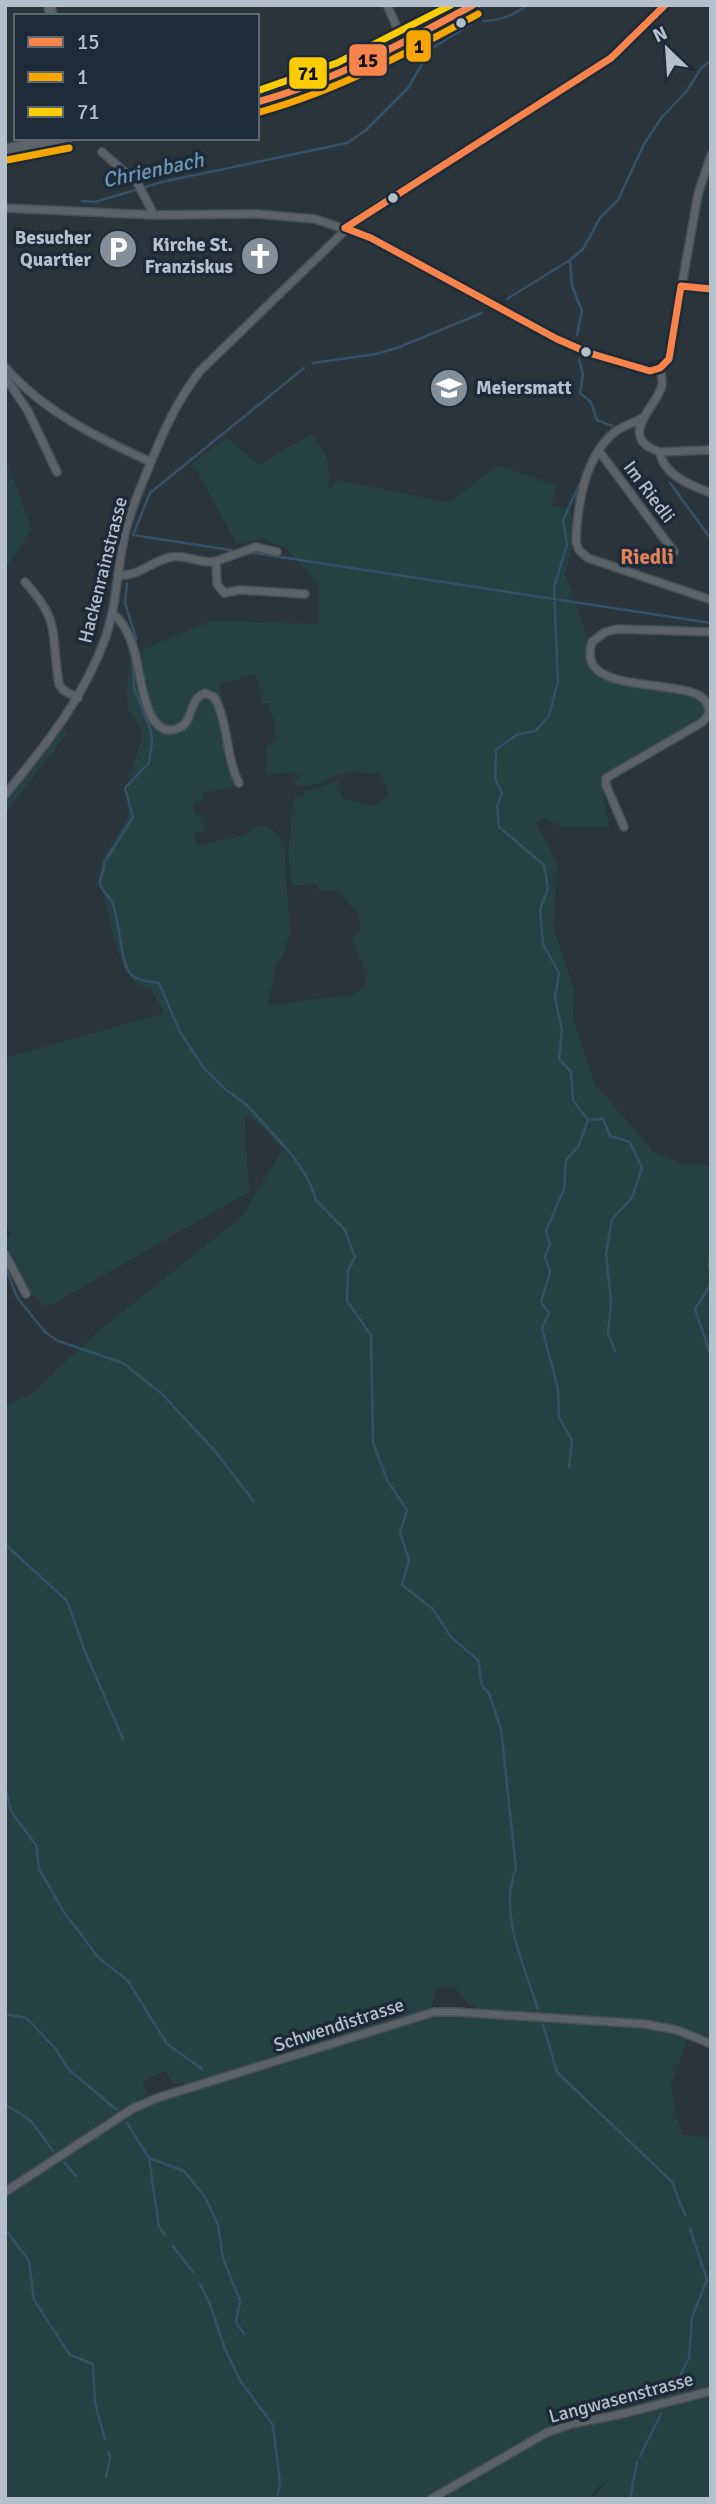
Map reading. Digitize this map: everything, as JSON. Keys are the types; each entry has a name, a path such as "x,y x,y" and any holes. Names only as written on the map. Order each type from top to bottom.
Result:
{"main road":[{"path":"259,101 329,79 404,43 473,5"},
{"path":"5,150 57,140"}],"street":[{"path":"387,5 404,43"},
{"name":"Hackenrainstrasse","path":"5,795 57,731 96,662 112,613 127,524 180,397 200,371 331,246 345,228 611,58 665,5"},
{"path":"102,152 139,188 154,215"},
{"path":"5,208 154,215 286,215 315,219 371,238 557,339 626,365 650,371 660,368 669,359 698,194 711,155"},
{"path":"681,286 711,289"},
{"path":"5,367 34,395 62,416 90,433 151,462"},
{"path":"660,368 662,385 641,419 617,430 599,451 585,482 576,542 579,550 588,558 711,600"},
{"path":"5,377 28,411 57,472"},
{"path":"641,419 642,438 652,449 660,452 711,450"},
{"name":"Im Riedli","path":"599,451 674,552"},
{"path":"660,452 662,461 675,475 690,485 711,493"},
{"path":"118,575 133,575 170,557 206,562 256,547 277,552"},
{"path":"216,561 217,584 224,593 240,590 305,594"},
{"name":"Hackenrainstrasse","path":"25,582 47,608 52,621 59,684 63,690 78,698"},
{"path":"112,613 119,618 130,639 144,701 157,724 172,730 179,729 190,717 199,695 205,693 214,697 220,711 229,758 239,783"},
{"path":"624,827 606,785 606,778 701,723 708,717 710,708 705,699 695,693 650,687 601,673 594,667 590,657 592,642 605,632 618,629 711,632"},
{"path":"5,1254 26,1294"},
{"name":"Schwendistrasse","path":"5,2192 132,2109 156,2098 434,2012 645,2024 677,2030 711,2044"},
{"name":"Langwasenstrasse","path":"431,2499 546,2433 571,2424 711,2391"}],"green space":[{"path":"311,434 327,460 328,491 338,480 450,503 497,465 555,485 552,505 571,510 573,546 565,575 588,644 587,663 594,670 622,683 691,694 703,699 707,705 702,720 604,775 602,784 609,827 561,827 543,818 536,823 557,863 553,928 574,989 573,1019 594,1083 653,1151 682,1164 711,1165 711,2043 680,2029 645,2021 474,2010 476,2007 468,2004 455,1987 436,1989 431,2009 403,2018 396,2015 396,2020 392,2022 201,2082 173,2084 165,2070 143,2082 150,2102 437,2014 634,2025 660,2029 688,2038 671,2084 682,2135 711,2138 711,2499 591,2499 609,2479 596,2488 589,2499 436,2499 552,2433 578,2424 642,2414 708,2395 708,2391 573,2421 518,2446 427,2499 5,2499 5,1406 31,1394 102,1328 242,1216 283,1149 249,1115 245,1119 249,1192 55,1303 44,1306 29,1291 5,1242 5,1238 12,1235 5,1224 5,1058 164,1013 151,989 138,985 124,969 101,883 102,860 128,818 128,786 143,733 128,709 127,688 130,657 133,654 146,711 158,728 168,732 184,729 197,703 204,696 210,698 217,709 230,772 239,786 202,793 203,800 193,802 195,815 203,815 205,831 194,833 197,846 244,835 258,825 274,831 284,844 290,935 286,950 276,966 268,1005 353,995 366,985 364,968 352,939 361,929 359,914 337,890 318,890 317,884 294,886 291,883 288,851 294,798 304,796 303,790 316,789 338,780 342,798 375,806 389,795 381,774 347,773 313,785 299,786 292,784 300,777 292,772 266,774 266,745 276,742 275,720 269,703 262,704 256,674 219,684 225,712 223,714 214,694 202,691 195,698 183,724 172,730 163,727 150,704 137,652 210,621 319,624 319,585 285,547 262,538 237,545 193,463 227,438 259,465"},
{"path":"5,458 32,528 5,570"},
{"path":"63,729 67,733 5,814 5,803"}],"waterway":[{"name":"Chrienbach","path":"483,21 507,17 528,5"},
{"name":"Chrienbach","path":"82,201 95,202 162,182 347,143 366,130 408,88 431,49 471,24"},
{"path":"507,299 583,249 600,218 618,200 644,144 662,117 686,92 702,67 711,61"},
{"path":"570,260 572,286 582,311 577,335"},
{"path":"313,363 376,354 397,348 482,313"},
{"path":"579,359 583,374 580,393 591,402 597,420 612,426"},
{"path":"237,551 133,535 150,493 304,368"},
{"path":"580,483 563,520 567,545 554,587 558,682 549,716 535,731 516,735 496,750 495,779 502,793 497,806 499,827 544,865 548,888 540,909 543,944 559,973 555,998 562,1030 559,1059 571,1072 573,1100 588,1120"},
{"path":"670,483 711,539"},
{"path":"247,552 711,623"},
{"path":"127,583 125,603 136,638 135,644"},
{"path":"133,659 134,688 151,731 149,763 125,788 133,817 104,863 100,884 115,910 129,972 139,979 159,983 180,1032 203,1067 226,1090 247,1105 293,1156 309,1181 316,1200 345,1230 355,1257 348,1271 347,1301 371,1335 373,1442 387,1480 407,1510 400,1533 409,1560 402,1585 433,1609 451,1637 478,1660 482,1686 489,1693 501,1729 516,1868 511,1885 511,1921 538,2009"},
{"path":"588,1120 603,1119 610,1136 630,1142 642,1168 632,1198 612,1219 606,1254 611,1303 608,1334 615,1351"},
{"path":"569,1467 572,1440 559,1417 558,1389 542,1328 549,1313 541,1302 550,1272 545,1257 550,1244 546,1231 564,1189 566,1160 578,1147 588,1120"},
{"path":"711,1253 711,1272"},
{"path":"5,1266 17,1297 44,1331 58,1341 123,1363 161,1393 216,1452 254,1502"},
{"path":"711,1284 695,1309 711,1356"},
{"path":"5,1544 67,1601 84,1649 123,1739"},
{"path":"5,1787 11,1811 36,1845 39,1869 64,1912 98,1957 128,1981 167,2044 202,2069"},
{"path":"5,2014 26,2018 56,2049 68,2069 116,2109"},
{"path":"543,2025 557,2072 672,2182 685,2215"},
{"path":"5,2104 31,2121 53,2151"},
{"path":"127,2123 149,2158 159,2227 165,2235"},
{"path":"149,2158 184,2171 205,2197 218,2225 223,2258 240,2301 236,2322 244,2334"},
{"path":"64,2162 76,2176"},
{"path":"5,2229 29,2261 34,2300 70,2355 93,2364 95,2403 105,2439"},
{"path":"670,2395 689,2358 692,2317 707,2280 690,2229"},
{"path":"173,2246 193,2272"},
{"path":"200,2284 241,2382 273,2425 280,2483 277,2499"},
{"path":"640,2456 661,2414"},
{"path":"106,2477 110,2458 108,2452"},
{"path":"630,2499 637,2462"}],"transit line":[{"name":"71","path":"259,90 337,63 451,5"},
{"name":"15","path":"259,101 341,72 473,5"},
{"name":"15","path":"345,228 611,58 665,5"},
{"name":"1","path":"260,112 345,82 478,14"},
{"name":"1","path":"7,160 69,148"},
{"name":"15","path":"345,228 371,238 557,339 589,353 650,371 660,368 669,359 681,286 711,289"}],"place":[{"name":"Besucher Quartier","path":"118,249"},
{"name":"Kirche St. Franziskus","path":"260,256"},
{"name":"Meiersmatt","path":"449,388"}],"district":[{"name":"Riedli","path":"647,557"}]}
